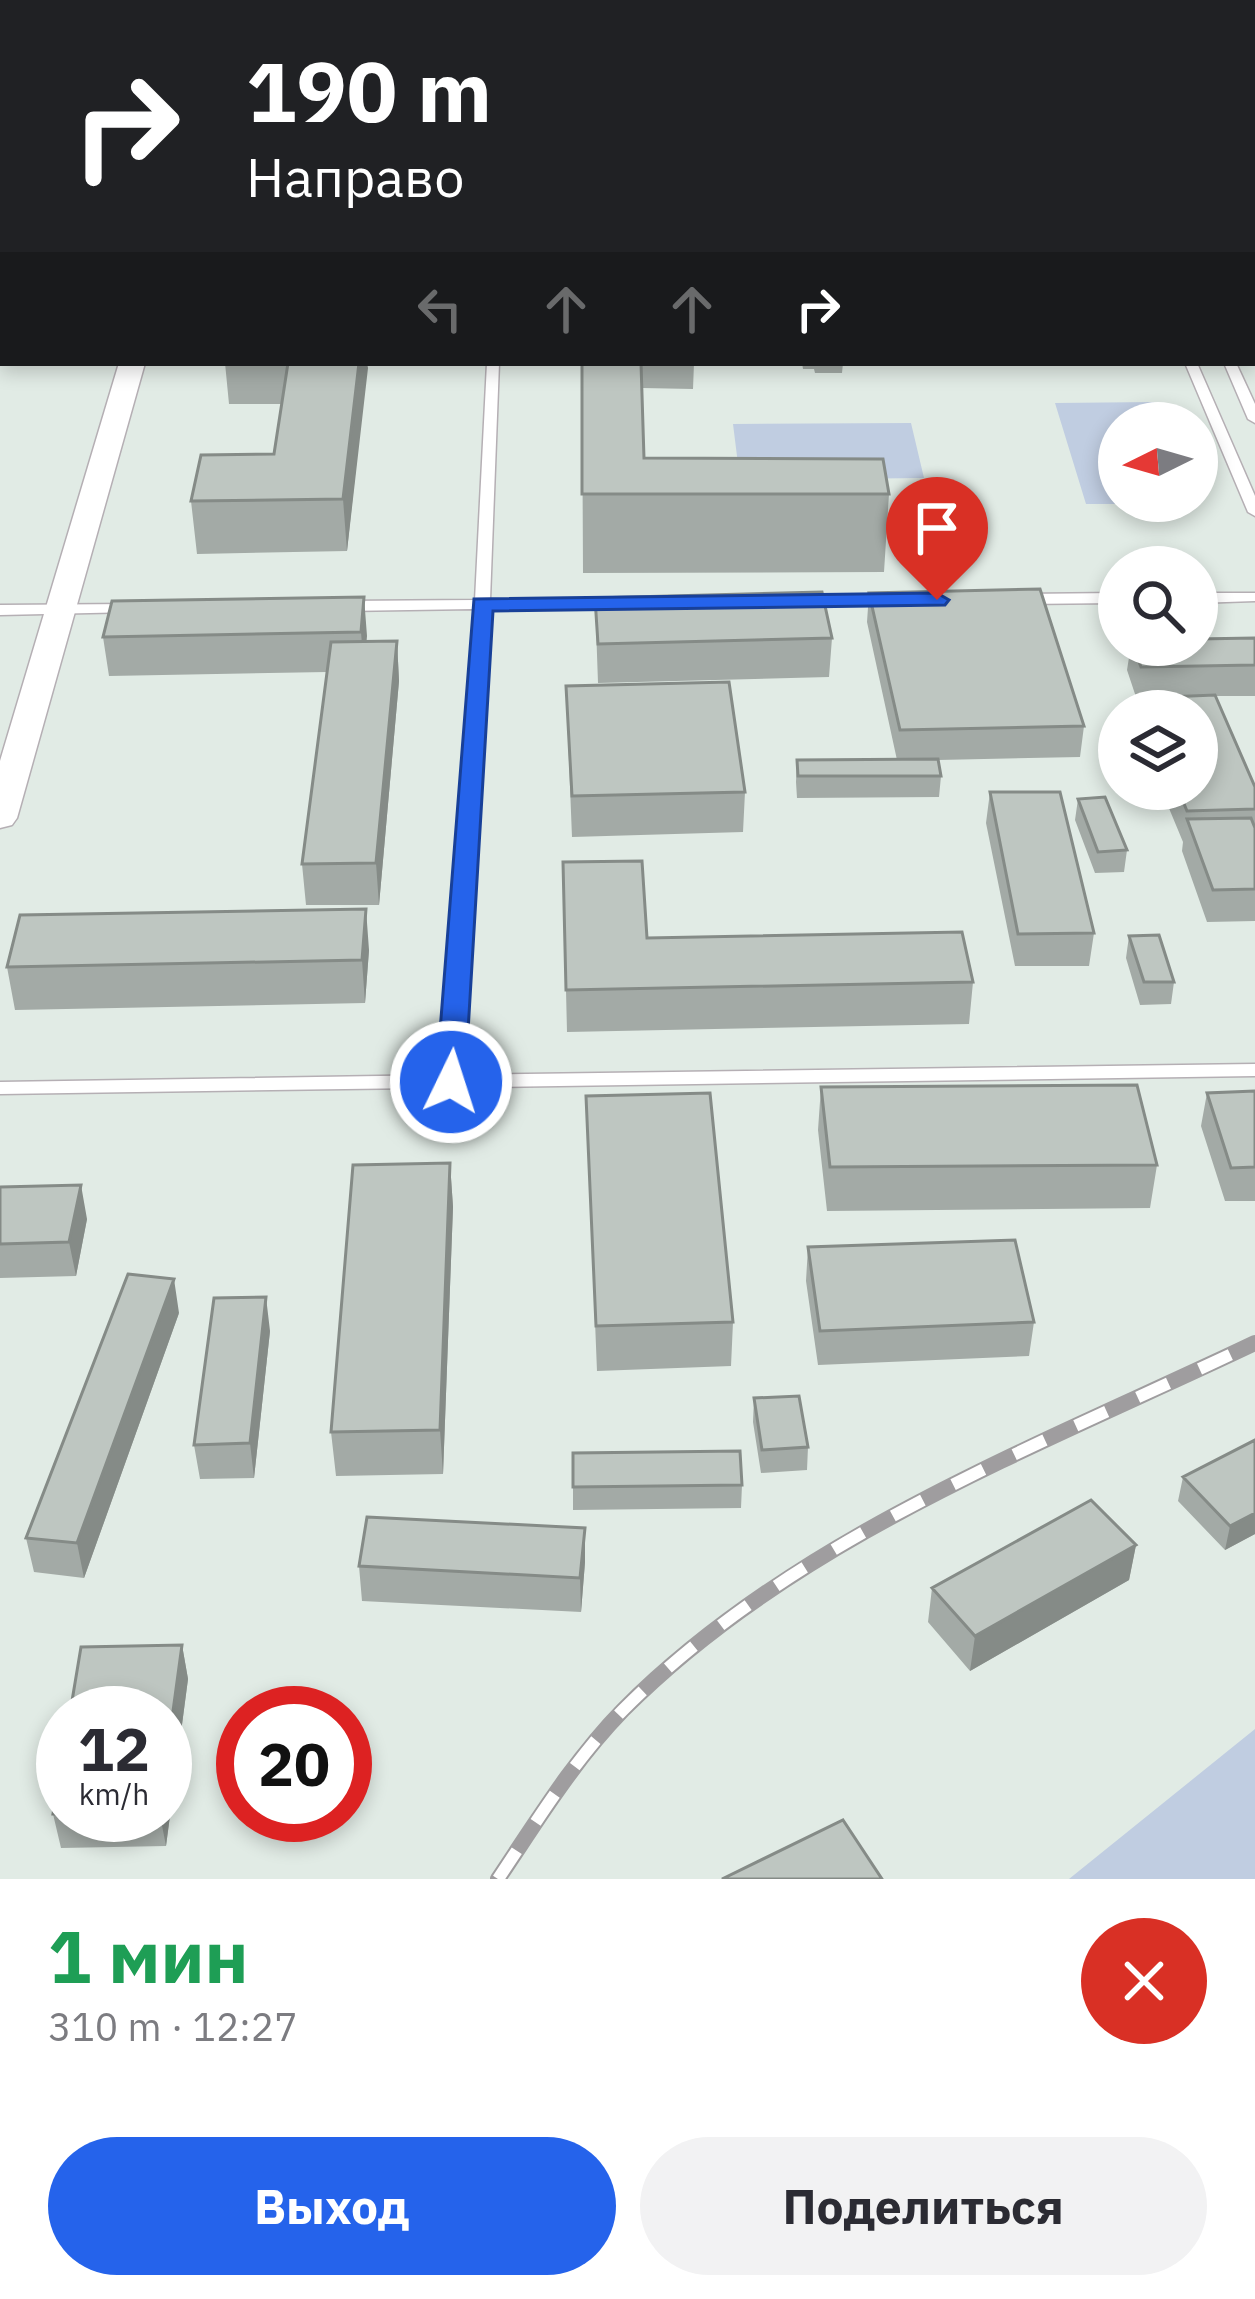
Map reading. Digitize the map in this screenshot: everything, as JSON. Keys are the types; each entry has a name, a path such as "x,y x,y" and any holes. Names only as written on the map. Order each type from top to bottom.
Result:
{"street":[{"path":"0,818 131,366"}],"lane":[{"path":"451,1082 493,366"},
{"path":"1192,366 1255,512"},
{"path":"1231,366 1255,419"},
{"path":"1218,598 1255,597"},
{"path":"1001,599 1098,598"},
{"path":"789,601 907,600"},
{"path":"318,606 624,603"},
{"path":"0,610 154,608"},
{"path":"0,1088 1255,1070"}],"shaded area":[{"path":"1055,403 1098,403 1098,504 1086,504"},
{"path":"911,423 924,478 740,480 733,424"},
{"path":"1255,1729 1255,1879 1069,1879"}],"building":[{"path":"288,366 359,366 343,499 191,501 201,455 274,454"},
{"path":"582,366 641,366 644,458 883,459 889,494 582,494"},
{"path":"1040,589 1084,726 900,730 869,593"},
{"path":"822,592 832,638 598,644 595,598"},
{"path":"364,597 361,632 103,637 112,601"},
{"path":"1255,638 1255,665 1218,666 1218,639"},
{"path":"397,641 376,863 302,864 331,642"},
{"path":"729,682 745,792 572,796 566,686"},
{"path":"1218,702 1255,787 1255,809 1187,811 1218,810"},
{"path":"938,759 941,776 798,776 797,760"},
{"path":"990,792 1060,792 1094,933 1018,934"},
{"path":"1098,798 1098,810 1110,810 1127,850 1098,852 1078,799"},
{"path":"1251,818 1255,889 1213,890 1187,819"},
{"path":"642,861 647,938 962,932 973,982 566,990 563,862"},
{"path":"366,909 362,960 7,967 20,915"},
{"path":"1159,935 1174,982 1144,982 1129,936"},
{"path":"1137,1085 1157,1165 830,1167 821,1087"},
{"path":"1255,1091 1255,1167 1231,1168 1207,1093"},
{"path":"710,1093 733,1322 596,1326 586,1096"},
{"path":"450,1163 440,1430 331,1432 353,1165"},
{"path":"81,1185 69,1242 0,1244 0,1187"},
{"path":"1015,1240 1034,1322 820,1331 808,1247"},
{"path":"128,1274 174,1279 77,1543 26,1538"},
{"path":"266,1297 250,1443 194,1445 214,1298"},
{"path":"799,1396 808,1447 762,1450 754,1398"},
{"path":"1255,1440 1255,1513 1230,1526 1183,1477"},
{"path":"740,1451 742,1485 573,1487 573,1453"},
{"path":"1091,1500 1136,1545 975,1636 932,1588"},
{"path":"367,1517 585,1528 580,1578 359,1566"},
{"path":"182,1645 176,1686 74,1686 81,1647"},
{"path":"843,1820 882,1879 722,1879"}],"railway":[{"path":"498,1879 605,1729 691,1649 764,1594 922,1500 1255,1343"}],"route":[{"path":"451,1082 482,604 937,600"}]}
